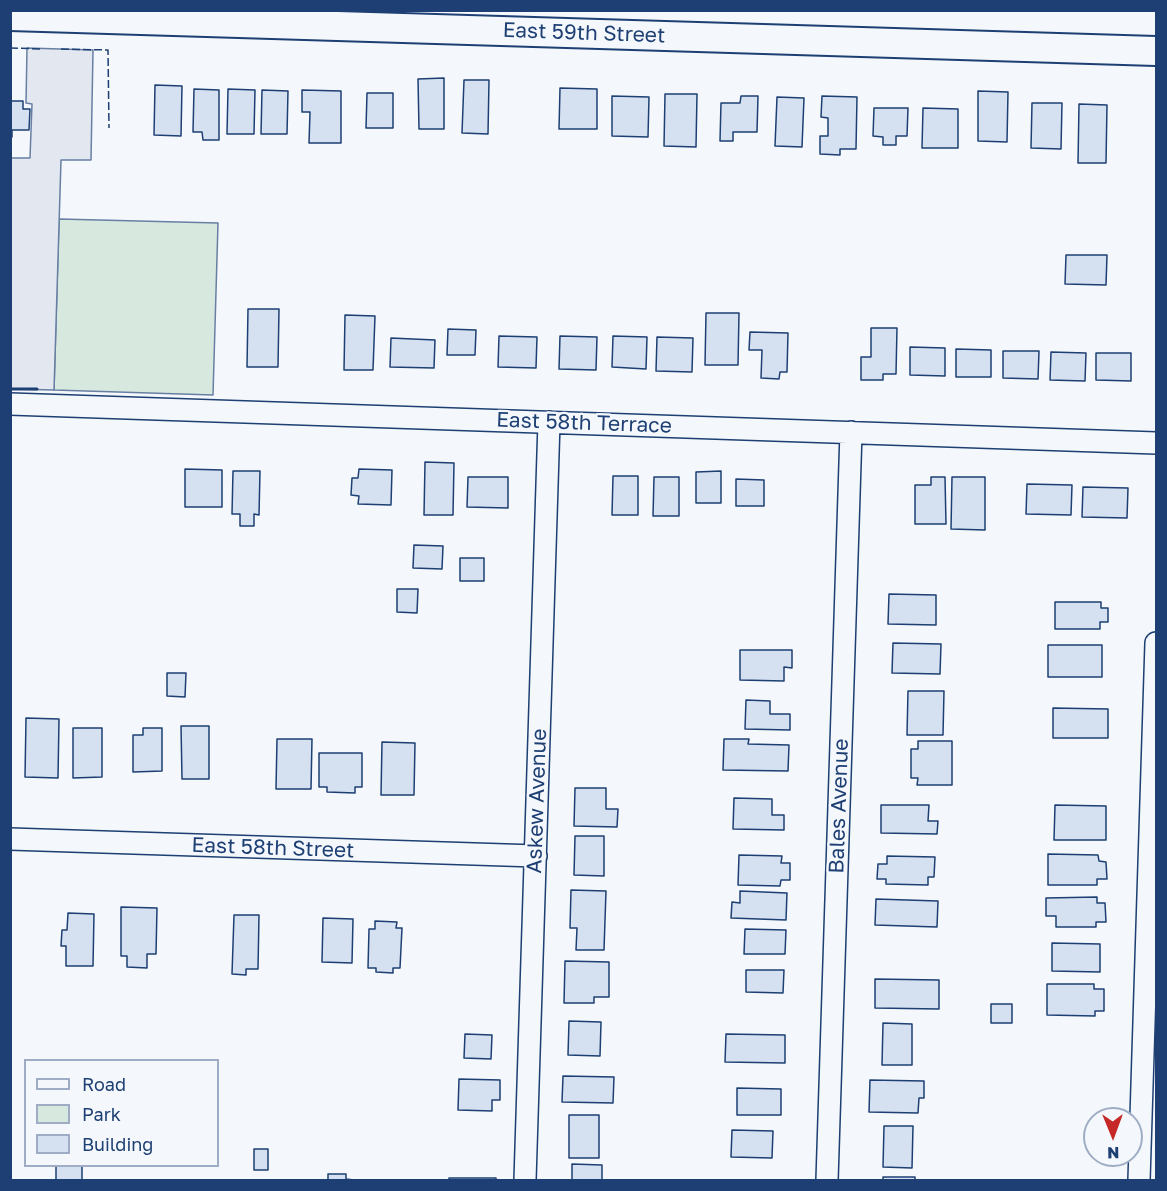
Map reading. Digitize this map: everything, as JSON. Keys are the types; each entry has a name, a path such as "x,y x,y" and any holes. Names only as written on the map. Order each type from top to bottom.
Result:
{"street":[{"name":"East 59th Street","path":"10,16 1156,51"},
{"name":"East 58th Terrace","path":"10,404 1156,443"},
{"name":"Askew Avenue","path":"525,1180 549,422"},
{"name":"Bales Avenue","path":"827,1180 851,432"},
{"path":"1139,1180 1156,643"},
{"name":"East 58th Street","path":"10,839 536,856"}],"green space":[{"path":"59,219 218,223 213,395 54,390"}],"shaded area":[{"path":"27,48 93,50 91,160 61,160 54,390 11,389 10,158 30,158 32,104 26,103"}],"building":[{"path":"444,78 444,129 419,129 418,79"},
{"path":"464,80 489,80 488,134 462,133"},
{"path":"155,85 182,86 181,136 154,135"},
{"path":"560,88 597,89 597,129 559,129"},
{"path":"194,89 219,90 219,140 203,140 202,132 193,132"},
{"path":"228,89 255,90 254,134 227,134"},
{"path":"262,90 288,91 287,134 261,134"},
{"path":"302,90 341,91 341,143 309,143 310,112 302,112"},
{"path":"978,91 1008,92 1007,142 978,141"},
{"path":"367,93 393,93 393,128 366,128"},
{"path":"665,94 697,94 696,147 664,146"},
{"path":"612,96 649,97 648,137 612,136"},
{"path":"741,96 758,96 757,132 733,132 733,141 720,141 721,103 740,103"},
{"path":"822,96 857,97 856,149 840,149 840,155 820,154 820,136 828,136 828,118 821,117"},
{"path":"777,97 804,98 802,147 775,146"},
{"path":"10,101 23,101 23,109 30,109 29,130 12,130 12,137 10,137"},
{"path":"1032,103 1062,103 1061,149 1031,148"},
{"path":"1079,104 1107,105 1106,163 1078,163"},
{"path":"874,108 908,108 907,136 896,136 896,145 883,145 883,137 873,136"},
{"path":"923,108 958,109 958,148 922,148"},
{"path":"1066,255 1107,255 1106,285 1065,284"},
{"path":"248,309 279,309 278,367 247,367"},
{"path":"706,313 739,313 738,365 705,365"},
{"path":"345,315 375,316 373,370 344,370"},
{"path":"871,328 897,328 896,374 883,374 883,380 861,380 861,357 871,357"},
{"path":"448,329 476,330 475,355 447,355"},
{"path":"750,332 788,333 787,372 780,372 779,379 761,378 762,350 749,350"},
{"path":"499,336 537,337 536,368 498,367"},
{"path":"560,336 597,337 596,370 559,369"},
{"path":"613,336 647,337 646,369 612,367"},
{"path":"657,337 693,338 692,372 656,371"},
{"path":"391,338 435,340 434,368 390,367"},
{"path":"910,347 945,348 945,376 910,375"},
{"path":"956,349 991,350 991,377 956,377"},
{"path":"1003,351 1039,351 1038,379 1003,378"},
{"path":"1051,352 1086,353 1085,381 1050,380"},
{"path":"1096,353 1131,353 1131,381 1096,380"},
{"path":"425,462 454,463 453,515 424,515"},
{"path":"185,469 222,470 222,507 185,507"},
{"path":"359,469 392,470 391,505 358,504 359,496 351,495 352,478 358,478"},
{"path":"233,471 260,471 259,515 254,514 254,526 240,526 240,514 232,514"},
{"path":"721,471 721,503 696,503 696,472"},
{"path":"613,476 638,476 638,515 612,515"},
{"path":"468,477 508,477 508,508 467,507"},
{"path":"654,477 679,477 679,516 653,516"},
{"path":"931,477 945,477 946,524 915,524 915,485 931,485"},
{"path":"952,477 985,477 985,530 951,529"},
{"path":"736,479 764,480 764,506 736,506"},
{"path":"1027,484 1072,485 1071,515 1026,514"},
{"path":"1083,487 1128,488 1127,518 1082,517"},
{"path":"414,545 443,546 442,569 413,568"},
{"path":"460,558 484,558 484,581 460,581"},
{"path":"397,589 418,589 417,613 397,612"},
{"path":"889,594 936,595 936,625 888,624"},
{"path":"1055,602 1101,602 1101,608 1108,608 1108,622 1100,622 1100,629 1055,629"},
{"path":"893,643 941,644 940,674 892,673"},
{"path":"1048,645 1102,645 1102,677 1048,677"},
{"path":"740,650 792,650 792,668 784,667 784,681 740,680"},
{"path":"167,673 186,673 185,697 167,696"},
{"path":"908,691 944,691 943,735 907,735"},
{"path":"746,700 770,701 770,714 790,714 790,730 745,729"},
{"path":"1053,708 1108,709 1108,738 1053,738"},
{"path":"26,718 59,719 58,778 25,777"},
{"path":"181,726 209,726 209,779 182,779"},
{"path":"73,728 102,728 102,777 73,778"},
{"path":"143,728 162,728 162,771 133,772 133,735 143,735"},
{"path":"277,739 312,739 311,789 276,789"},
{"path":"724,739 749,739 748,744 789,745 788,771 723,770"},
{"path":"918,741 952,741 952,785 917,785 918,778 911,778 911,749 918,749"},
{"path":"382,742 415,743 414,795 381,795"},
{"path":"319,753 362,753 362,787 355,787 355,793 327,792 327,787 319,787"},
{"path":"575,788 606,788 606,809 618,809 617,827 574,826"},
{"path":"734,798 772,799 772,815 784,815 784,830 733,829"},
{"path":"881,805 929,805 928,821 938,821 937,834 881,833"},
{"path":"1055,805 1106,806 1106,840 1054,840"},
{"path":"575,836 604,836 604,876 574,875"},
{"path":"1048,854 1098,855 1099,861 1106,862 1107,879 1097,879 1097,885 1048,885"},
{"path":"739,855 782,856 781,863 790,863 790,880 781,880 780,886 738,885"},
{"path":"887,856 935,857 934,877 928,877 928,885 886,884 886,879 877,879 878,864 887,864"},
{"path":"571,890 606,891 604,950 576,950 577,928 570,928"},
{"path":"740,891 787,893 786,920 731,918 732,902 740,903"},
{"path":"1097,897 1097,903 1105,903 1106,922 1096,922 1096,927 1056,927 1056,916 1046,916 1046,898"},
{"path":"876,899 938,901 937,927 875,925"},
{"path":"121,907 157,908 156,954 147,954 147,968 127,967 127,956 121,956"},
{"path":"68,913 94,914 93,966 66,966 66,946 61,946 62,930 67,930"},
{"path":"234,915 259,915 258,969 246,969 246,975 232,974"},
{"path":"323,918 353,919 352,963 322,962"},
{"path":"375,921 397,922 396,928 402,928 400,968 393,968 393,973 376,972 376,968 368,968 369,929 375,929"},
{"path":"745,929 786,930 785,954 744,954"},
{"path":"1052,943 1100,944 1100,972 1052,971"},
{"path":"565,961 609,962 609,997 594,997 594,1003 564,1003"},
{"path":"746,970 784,970 783,993 746,992"},
{"path":"875,979 939,980 939,1009 875,1008"},
{"path":"1047,984 1094,984 1094,989 1104,989 1104,1011 1095,1011 1095,1016 1047,1015"},
{"path":"991,1004 1012,1004 1012,1023 991,1023"},
{"path":"569,1021 601,1022 600,1056 568,1055"},
{"path":"883,1023 912,1024 912,1065 882,1065"},
{"path":"465,1034 492,1035 491,1059 464,1058"},
{"path":"726,1034 785,1035 785,1063 725,1062"},
{"path":"563,1076 614,1077 613,1103 562,1102"},
{"path":"459,1079 500,1080 500,1100 492,1100 492,1111 458,1110"},
{"path":"870,1080 924,1081 924,1098 919,1098 918,1113 869,1112"},
{"path":"737,1088 781,1089 781,1115 737,1115"},
{"path":"569,1115 599,1115 599,1158 569,1158"},
{"path":"884,1126 913,1126 912,1168 883,1167"},
{"path":"732,1130 773,1131 772,1158 731,1157"},
{"path":"254,1149 268,1149 268,1170 254,1170"},
{"path":"572,1164 602,1165 602,1180 572,1180"},
{"path":"56,1167 82,1167 82,1180 56,1180"},
{"path":"328,1174 346,1174 346,1179 354,1180 328,1180"},
{"path":"883,1177 915,1177 915,1180 883,1180"},
{"path":"449,1178 496,1178 496,1180 449,1180"}],"fence":[{"path":"10,48 41,49"},
{"path":"61,49 108,50 109,128"}],"wall":[{"path":"10,389 37,389"}]}
